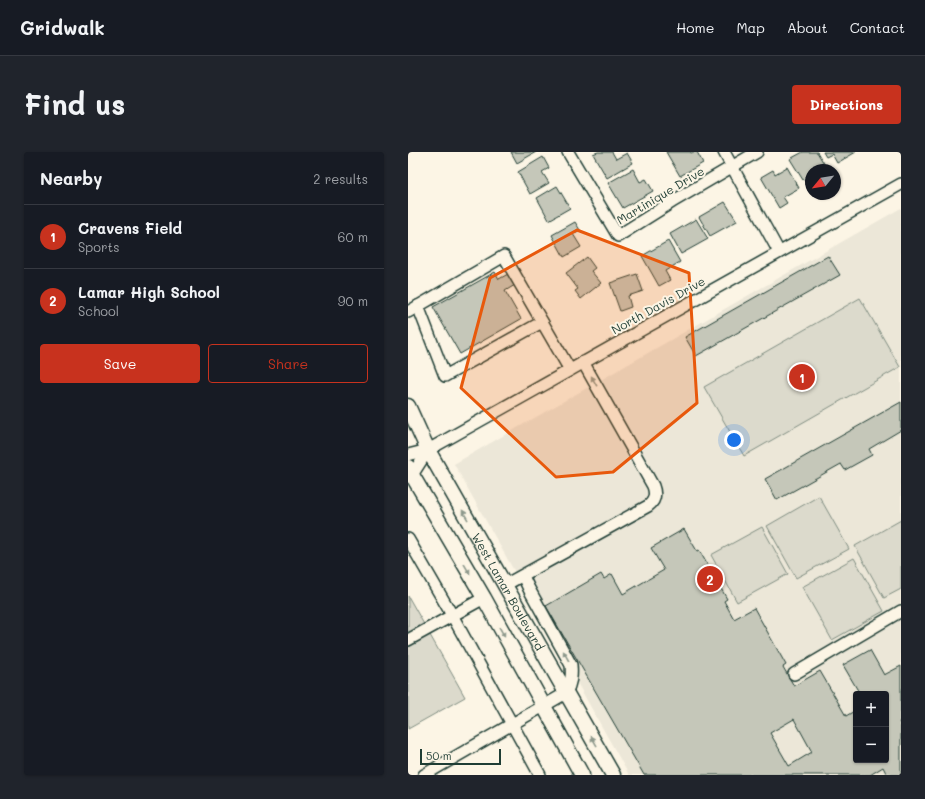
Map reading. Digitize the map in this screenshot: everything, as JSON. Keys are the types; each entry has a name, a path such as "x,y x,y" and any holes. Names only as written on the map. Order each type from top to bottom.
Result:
{"main road":[{"name":"West Lamar Boulevard","path":"408,406 428,450 613,775"},
{"name":"West Lamar Boulevard","path":"409,473 484,598 582,775"}],"street":[{"name":"Martinique Drive","path":"568,152 618,236 757,152"},
{"path":"724,152 780,252"},
{"name":"North Davis Drive","path":"408,455 428,450 901,184"},
{"path":"408,312 504,256 570,370"},
{"path":"418,306 445,376 542,322"},
{"path":"505,585 648,506 654,500 655,490 653,486 584,362"},
{"name":"North Davis Drive","path":"409,473 428,450"},
{"path":"408,539 452,615 540,775"},
{"path":"424,775 566,693 572,679 571,665 523,576"},
{"path":"408,640 484,598"},
{"path":"794,674 901,611"}],"highlighted area":[{"path":"577,230 689,273 697,403 613,472 556,477 461,388 490,278"}],"shaded area":[{"path":"901,208 901,775 629,775 454,464"},
{"path":"860,298 900,367 744,456 704,387"},
{"path":"819,496 849,549 796,578 767,526"},
{"path":"901,520 901,589 884,598 855,546"},
{"path":"762,527 788,574 737,602 711,555"},
{"path":"854,558 884,611 832,640 802,587"},
{"path":"408,596 465,697 408,729"}],"building":[{"path":"511,152 536,152 517,163"},
{"path":"598,152 612,152 616,159 627,153 633,163 607,178 593,154"},
{"path":"666,152 697,152 703,163 680,176"},
{"path":"803,152 817,152 824,164 805,164 805,179 803,180 790,159"},
{"path":"823,152 856,152 837,163 832,154 826,157"},
{"path":"543,157 549,168 542,172 549,183 530,194 518,172"},
{"path":"787,167 799,188 783,197 787,203 779,208 761,177 773,170 775,174"},
{"path":"633,169 640,182 646,179 653,191 623,208 608,183"},
{"path":"557,186 570,208 549,220 537,198"},
{"path":"725,202 737,221 710,236 699,217"},
{"path":"696,219 708,239 681,254 670,234"},
{"path":"575,222 580,230 573,234 581,247 564,257 552,235"},
{"path":"668,241 680,262 665,271 670,280 659,286 642,256"},
{"path":"828,256 840,275 696,356 685,337"},
{"path":"587,257 595,268 591,271 601,283 581,299 575,291 578,289 566,273"},
{"path":"495,272 499,279 508,274 515,285 505,291 521,319 460,354 433,307"},
{"path":"637,274 643,291 628,296 631,307 620,311 610,283"},
{"path":"901,402 901,430 869,449 872,455 845,470 841,464 777,500 765,479"},
{"path":"684,529 697,551 699,550 727,599 724,601 734,619 754,608 786,665 783,667 794,686 820,671 846,716 853,712 853,763 889,763 889,691 858,691 843,665 870,650 884,675 901,666 901,720 899,722 901,725 901,775 887,775 883,767 870,775 644,775 546,606 601,574 604,579 612,574 623,594 664,570 651,548","holes":["794,719 812,752 789,766 770,733"]}],"place":[{"name":"Cravens Field","path":"802,377"},
{"name":"Lamar High School","path":"710,579"}]}
